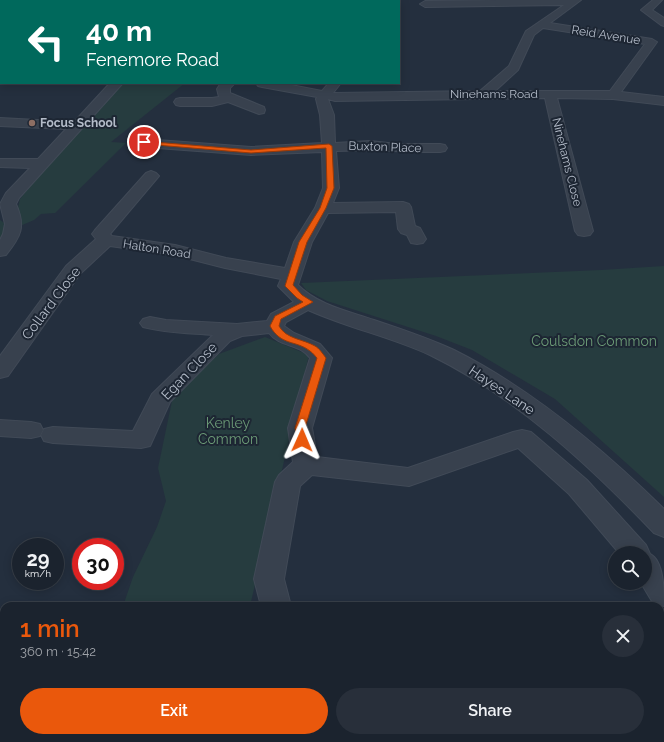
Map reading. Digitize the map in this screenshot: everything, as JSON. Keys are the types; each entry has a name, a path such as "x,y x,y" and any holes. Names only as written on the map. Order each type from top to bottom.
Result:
{"street":[{"path":"643,0 656,1"},
{"path":"425,4 576,1"},
{"path":"484,94 514,68 530,33 576,1"},
{"path":"656,1 646,10 664,23"},
{"name":"Reid Avenue","path":"541,25 652,42 613,95"},
{"path":"0,251 8,241 13,230 14,218 5,210 12,196 116,84"},
{"path":"228,84 223,89 224,95 259,110"},
{"name":"Ninehams Road","path":"273,84 330,89 335,97 550,94 613,95 664,101"},
{"path":"291,275 303,242 323,208 331,188 327,115 322,98 330,89"},
{"name":"Ninehams Close","path":"550,94 584,230"},
{"path":"179,102 212,102 229,98"},
{"path":"0,122 78,126"},
{"name":"Buxton Place","path":"144,142 251,151 370,145 397,148 440,148"},
{"path":"0,163 42,164"},
{"name":"Halton Road","path":"151,176 101,234 106,240 175,250 225,263 291,275"},
{"path":"323,208 404,207 408,229 414,232 417,239"},
{"name":"Collard Close","path":"0,371 73,270 106,240"},
{"name":"Hayes Lane","path":"291,275 288,286 299,297 329,311 426,346 459,362 530,407 625,488 664,526"},
{"path":"306,465 300,428 321,358 313,348 286,338 278,332 274,326 278,318 309,302"},
{"path":"150,322 166,326 237,330"},
{"name":"Egan Close","path":"0,428 141,440 160,399 222,337 237,330 274,326"},
{"path":"306,465 409,477 522,438 578,487 630,546"},
{"path":"275,602 269,579 288,482 306,465"},
{"path":"652,575 664,594"}],"green space":[{"path":"122,84 184,84 111,142 126,143 55,213 41,214 34,220 13,229 20,199 42,170"},
{"path":"0,220 13,229 0,251"},
{"name":"Coulsdon Common","path":"664,266 664,497 555,399 472,350 436,336 327,301 306,290 301,283 601,270"},
{"name":"Kenley Common","path":"265,337 309,355 251,602 124,602 133,577 157,527 166,501 158,468 173,396 219,354"}],"place":[{"name":"Focus School","path":"32,123"}],"route":[{"path":"144,142 251,151 290,150 329,146 331,188 323,208 303,242 288,286 299,297 309,302 278,318 274,326 278,332 286,338 313,348 321,358 300,428 302,440"}]}
